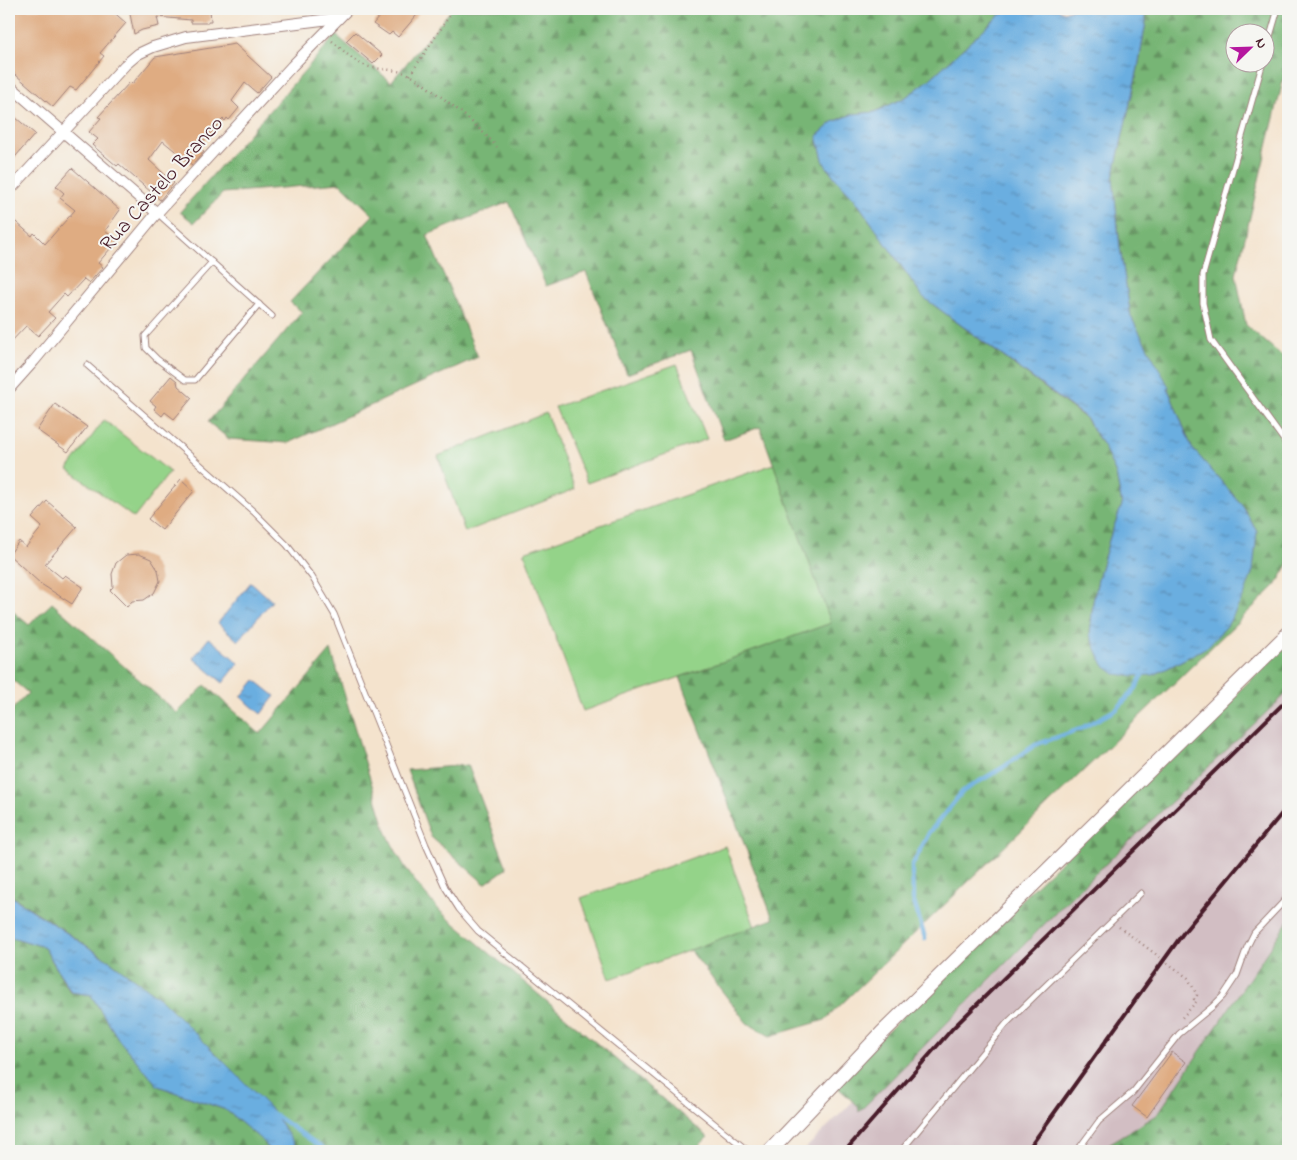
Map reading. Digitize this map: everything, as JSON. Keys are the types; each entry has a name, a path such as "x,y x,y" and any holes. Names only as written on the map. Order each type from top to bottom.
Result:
{"street":[{"name":"Rua Castelo Branco","path":"9,389 157,213 348,9"},
{"path":"9,191 125,65 138,54 153,47 186,37 338,18"},
{"path":"9,85 157,213"},
{"path":"770,1151 889,1026 1288,634"}],"lane":[{"path":"1274,23 1278,9"},
{"path":"1260,72 1203,275 1203,303 1212,340 1288,446"},
{"path":"157,213 272,316"},
{"path":"212,262 144,336 146,348 157,359 185,380 195,380 259,304"},
{"path":"86,366 254,512 287,545 312,578 334,614 426,845 445,887 459,909 478,931 748,1151"},
{"path":"901,1151 1006,1024 1141,892"},
{"path":"1076,1151 1100,1121 1133,1092 1179,1034 1212,1008 1223,996 1237,974 1252,936 1288,896"}],"path":[{"path":"410,75 454,9"},
{"path":"325,32 347,55 358,62 368,66 398,70 410,75 452,104 497,147"},
{"path":"1111,922 1188,978 1197,995 1194,999 1197,1001 1175,1027"}],"shaded area":[{"path":"1288,670 1288,921 1157,1115 1097,1151 803,1151"}],"green space":[{"path":"452,9 1006,9 929,80 906,97 875,112 853,114 833,122 817,136 824,163 854,198 923,297 1085,418 1104,447 1116,474 1122,505 1099,575 1093,602 1090,635 1168,668 1207,647 1257,532 1242,505 1192,448 1168,387 1131,317 1120,248 1113,178 1138,68 1146,22 1145,9 1288,9 1288,60 1236,275 1246,325 1288,361 1288,565 1276,585 825,1020 770,1036 747,1023 690,950 773,919 680,677 831,623 760,427 724,440 691,350 627,374 586,272 546,286 509,202 427,235 478,357 288,443 229,439 208,422 302,312 290,302 373,215 340,183 223,193 194,223 180,212 336,35 391,82"},
{"path":"677,364 707,439 587,483 555,407"},
{"path":"546,413 575,489 465,532 438,456"},
{"path":"104,420 170,472 134,518 68,469"},
{"path":"774,464 832,624 583,711 524,552"},
{"path":"52,603 177,713 205,685 260,734 331,650 386,831 398,855 417,884 442,913 708,1137 694,1151 299,1151 271,1109 162,1000 111,962 9,894 9,713 28,693 9,677 9,608 29,625"},
{"path":"1288,644 1288,692 1078,890 859,1112 858,1106 834,1084 1029,892"},
{"path":"468,765 507,868 485,884 431,837 407,770"},
{"path":"725,846 755,927 610,979 581,898"},
{"path":"1288,921 1288,1151 1097,1151 1157,1115"},
{"path":"15,938 44,947 70,992 91,995 119,1040 158,1086 226,1110 266,1143 269,1151 9,1151 9,939"}],"water":[{"path":"1006,9 1058,9 1064,12 1072,9 1145,9 1146,22 1138,68 1113,178 1120,248 1131,317 1169,387 1168,389 1192,448 1242,505 1257,532 1253,571 1244,596 1227,626 1207,647 1153,675 1132,676 1115,674 1103,665 1090,635 1093,602 1099,575 1122,505 1116,474 1104,447 1085,417 923,297 854,198 824,163 817,136 833,122 853,114 875,112 906,97 929,80"},
{"path":"251,582 272,601 238,641 218,623"},
{"path":"209,638 239,663 223,683 193,658"},
{"path":"255,680 275,696 261,714 241,697"},
{"path":"9,895 111,962 162,1000 271,1109 299,1151 269,1151 265,1143 226,1110 158,1086 119,1040 91,995 71,992 44,947 15,938 9,939"}],"building":[{"path":"9,9 110,9 126,23 100,53 104,56 76,90 70,87 53,107 9,69"},
{"path":"129,9 210,9 211,21 208,21 208,23 191,23 191,20 157,17 159,26 134,34"},
{"path":"386,9 422,9 398,37 392,32 389,35 373,24"},
{"path":"355,32 382,55 373,64 346,41"},
{"path":"235,44 271,77 257,93 245,83 232,101 239,108 229,120 227,118 225,121 223,119 198,147 204,152 192,165 163,141 149,160 174,183 160,200 119,164 117,166 92,145 98,139 89,132 101,118 98,117 130,82 132,84 155,57"},
{"path":"9,112 35,134 9,164"},
{"path":"72,168 120,210 105,231 117,241 98,263 103,267 89,283 84,279 67,297 64,294 48,312 55,318 38,336 26,326 9,344 9,216 32,236 34,233 45,244 75,210 60,198 64,193 56,186"},
{"path":"171,376 177,381 178,386 192,398 174,419 165,412 162,416 154,409 156,406 150,401"},
{"path":"55,404 87,427 68,452 37,430"},
{"path":"181,479 194,491 162,530 148,519"},
{"path":"47,501 77,527 45,564 62,578 65,575 83,587 72,604 41,584 9,555 19,541 26,547 42,527 32,518"},
{"path":"139,554 151,559 158,570 160,581 154,593 144,600 132,601 127,607 110,590 113,587 112,574 116,563 126,555"},
{"path":"1172,1052 1186,1062 1147,1117 1132,1106"}],"waterway":[{"path":"925,938 913,899 912,866 929,833 963,791 1002,768 1035,745 1080,729 1117,709 1136,688 1144,671"},
{"path":"270,1112 327,1151"}],"railway":[{"path":"845,1151 953,1028 1288,699"},
{"path":"1027,1151 1184,932 1288,806"}]}
